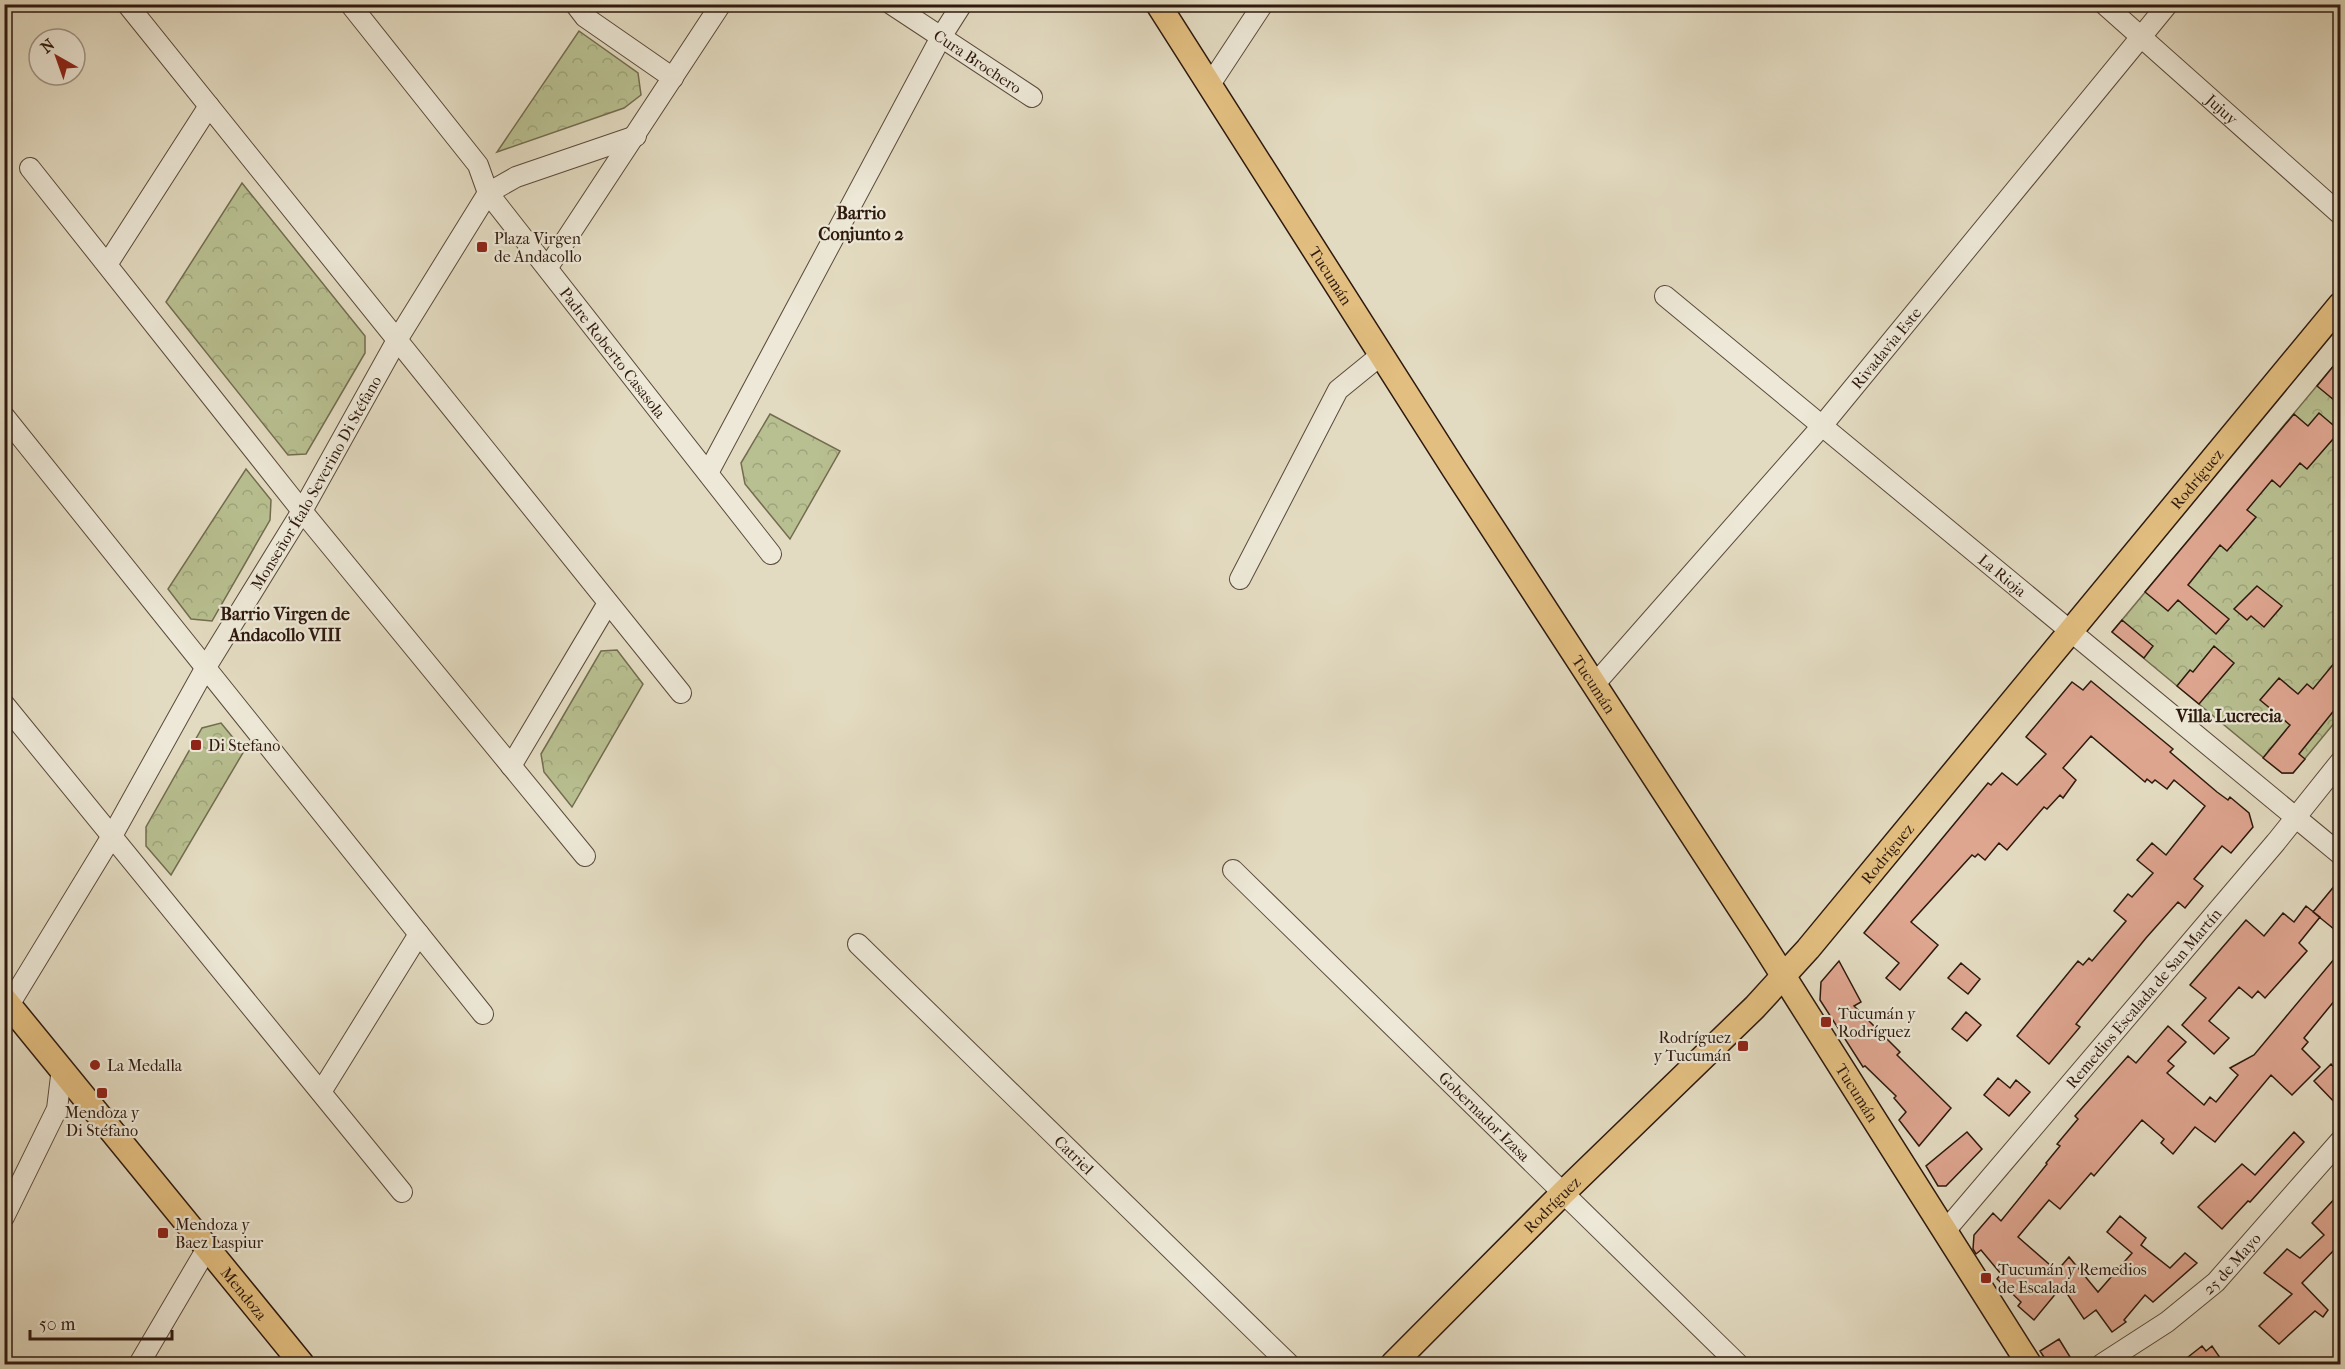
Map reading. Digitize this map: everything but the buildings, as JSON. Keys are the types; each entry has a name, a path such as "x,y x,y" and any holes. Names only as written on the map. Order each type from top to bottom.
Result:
{"main road":[{"name":"Tucumán","path":"1158,4 1381,355 1783,977 2029,1365"},
{"name":"Rodríguez","path":"1393,1365 1563,1193 1783,977 2340,305"},
{"name":"Mendoza","path":"7,1002 206,1250 302,1365"}],"street":[{"path":"127,4 681,693"},
{"name":"Padre Roberto Casasola","path":"350,4 478,165 488,193 771,554"},
{"path":"575,4 585,17 673,78"},
{"path":"548,267 721,4"},
{"name":"Cura Brochero","path":"891,4 1032,97"},
{"path":"708,473 941,37 962,4"},
{"path":"1209,86 1263,4"},
{"name":"Jujuy","path":"2104,4 2340,214"},
{"name":"Rivadavia Este","path":"1594,685 1821,427 2168,4"},
{"path":"108,263 209,106"},
{"name":"Monseñor Ítalo Severino Di Stéfano","path":"7,1002 112,836 206,667 302,511 397,340 488,193 516,177 636,136"},
{"path":"30,168 108,263 302,511 585,856"},
{"name":"La Rioja","path":"1665,296 2340,854"},
{"path":"1240,579 1338,390 1381,355"},
{"path":"4,416 483,1014"},
{"path":"511,766 608,603"},
{"path":"4,704 402,1192"},
{"name":"Remedios Escalada de San Martín","path":"1944,1231 2340,762"},
{"name":"Gobernador Izasa","path":"1233,870 1738,1365"},
{"path":"321,1092 419,934"},
{"name":"Catriel","path":"858,944 1079,1157 1289,1365"},
{"path":"4,1217 57,1109 62,1068"},
{"name":"25 de Mayo","path":"2102,1365 2167,1322 2216,1282 2340,1141"},
{"path":"139,1365 206,1250"}],"green space":[{"path":"579,31 638,73 641,95 624,108 497,152"},
{"path":"242,183 365,336 365,353 306,454 288,455 166,302"},
{"path":"2340,358 2340,716 2293,773 2282,773 2112,632"},
{"path":"770,414 840,451 790,539 745,484 741,463"},
{"path":"246,469 271,500 270,520 212,621 191,619 168,589"},
{"path":"617,650 643,684 572,807 544,772 541,754 601,651"},
{"path":"221,723 244,751 171,875 146,846 146,827 202,728"}],"place":[{"name":"Plaza Virgen de Andacollo","path":"482,247"},
{"name":"Di Stefano","path":"196,745"},
{"name":"Tucumán y Rodríguez","path":"1826,1022"},
{"name":"Rodríguez y Tucumán","path":"1743,1046"},
{"name":"La Medalla","path":"95,1065"},
{"name":"Mendoza y Di Stéfano","path":"102,1093"},
{"name":"Mendoza y Baez Laspiur","path":"163,1233"},
{"name":"Tucumán y Remedios de Escalada","path":"1986,1278"}],"district":[{"name":"Barrio Conjunto 2","path":"861,223"},
{"name":"Barrio Virgen de Andacollo VIII","path":"285,624"},
{"name":"Villa Lucrecia","path":"2229,716"}]}
